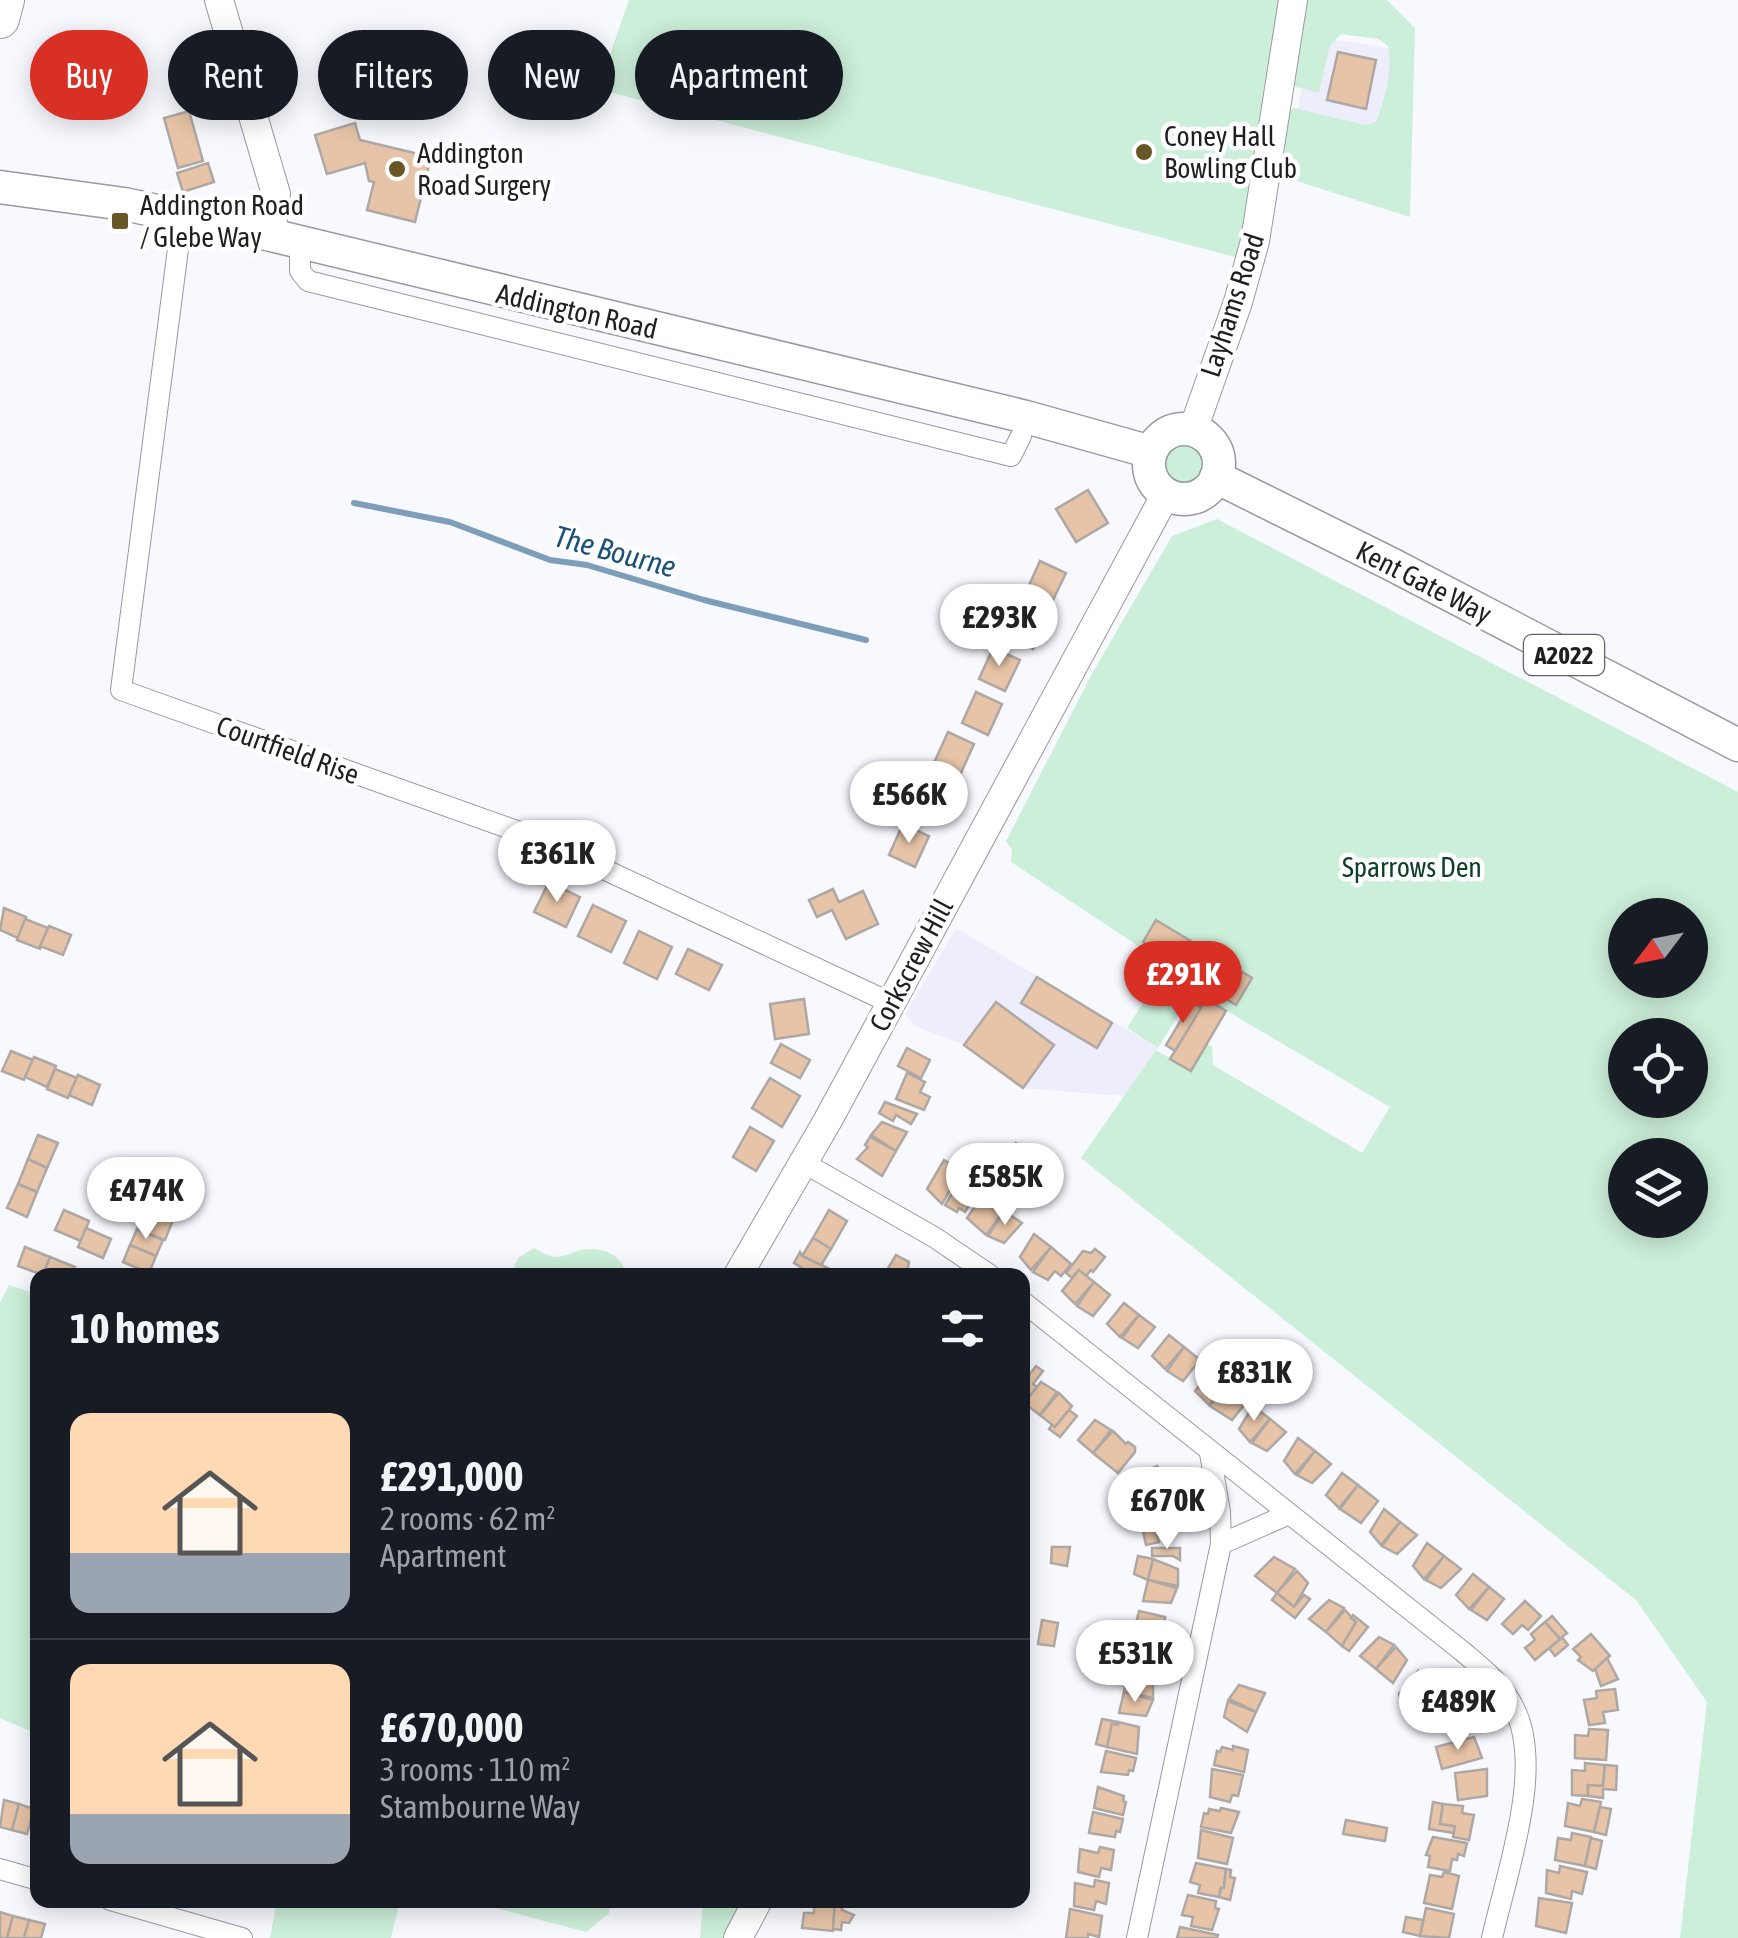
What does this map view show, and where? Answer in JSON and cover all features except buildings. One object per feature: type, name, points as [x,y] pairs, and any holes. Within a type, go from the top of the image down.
[{"type":"highway","points":[[0,19],[5,0]]},
{"type":"main road","name":"Addington Road","points":[[0,187],[124,204],[286,240],[1014,414],[1150,452]]},
{"type":"main road","points":[[1193,430],[1216,450],[1216,478],[1199,496],[1178,498],[1166,494],[1151,476],[1150,452],[1166,434],[1193,430]]},
{"type":"main road","name":"Kent Gate Way","points":[[1216,478],[1391,564],[1738,745]]},
{"type":"street","points":[[219,0],[286,240],[308,281],[1011,456],[1021,436]]},
{"type":"street","name":"Layhams Road","points":[[1193,430],[1255,242],[1292,0]]},
{"type":"street","name":"Courtfield Rise","points":[[182,218],[121,690],[539,840],[891,1002]]},
{"type":"street","name":"Corkscrew Hill","points":[[742,1268],[804,1163],[1166,494]]},
{"type":"street","points":[[804,1163],[980,1268]]},
{"type":"street","points":[[1030,1307],[1489,1673],[1516,1712],[1525,1744],[1526,1783],[1492,1938]]},
{"type":"street","points":[[1136,1938],[1221,1544],[1210,1453]]},
{"type":"street","points":[[1221,1544],[1289,1514]]},
{"type":"street","points":[[0,1869],[30,1878]]},
{"type":"street","points":[[138,1908],[242,1938]]},
{"type":"street","points":[[738,1938],[754,1908]]},
{"type":"shaded area","points":[[1310,36],[1406,51],[1389,157],[1293,141]]},
{"type":"shaded area","points":[[956,928],[1158,1048],[1124,1096],[1023,1088],[965,1045],[917,1027],[905,1015]]},
{"type":"green space","points":[[629,0],[1283,0],[1239,258],[716,120],[843,120],[843,30],[635,30],[635,99],[615,93],[615,40]]},
{"type":"green space","points":[[1306,0],[1387,0],[1415,28],[1410,217],[1284,177],[1286,113],[1294,108],[1365,125],[1376,122],[1389,74],[1388,46],[1378,39],[1341,34],[1330,45],[1319,93],[1292,86]]},
{"type":"green space","points":[[1183,444],[1196,450],[1202,463],[1196,476],[1183,482],[1170,476],[1164,463],[1170,450]]},
{"type":"green space","name":"Sparrows Den","points":[[1217,519],[1738,792],[1738,1938],[1680,1938],[1707,1702],[1636,1600],[1081,1158],[1156,1050],[1191,1071],[1207,1044],[1212,1046],[1213,1065],[1362,1153],[1390,1107],[1193,991],[1158,1048],[1127,1028],[1167,965],[1011,862],[1012,850],[1006,841],[1094,670],[1172,536]]},
{"type":"green space","points":[[534,1248],[557,1257],[596,1250],[616,1257],[624,1268],[514,1268],[518,1258]]},
{"type":"green space","points":[[9,1285],[30,1292],[30,1731],[0,1718],[0,1303]]},
{"type":"green space","points":[[276,1908],[398,1908],[391,1938],[270,1938]]},
{"type":"green space","points":[[496,1908],[609,1908],[609,1913],[586,1932]]},
{"type":"green space","points":[[702,1908],[742,1908],[725,1938],[700,1938]]},
{"type":"waterway","name":"The Bourne","points":[[354,503],[450,522],[550,560],[587,565],[704,600],[866,640]]},
{"type":"place","name":"Coney Hall Bowling Club","points":[[1144,152]]},
{"type":"place","name":"Addington Road Surgery","points":[[397,169]]},
{"type":"place","name":"Addington Road / Glebe Way","points":[[120,221]]}]
